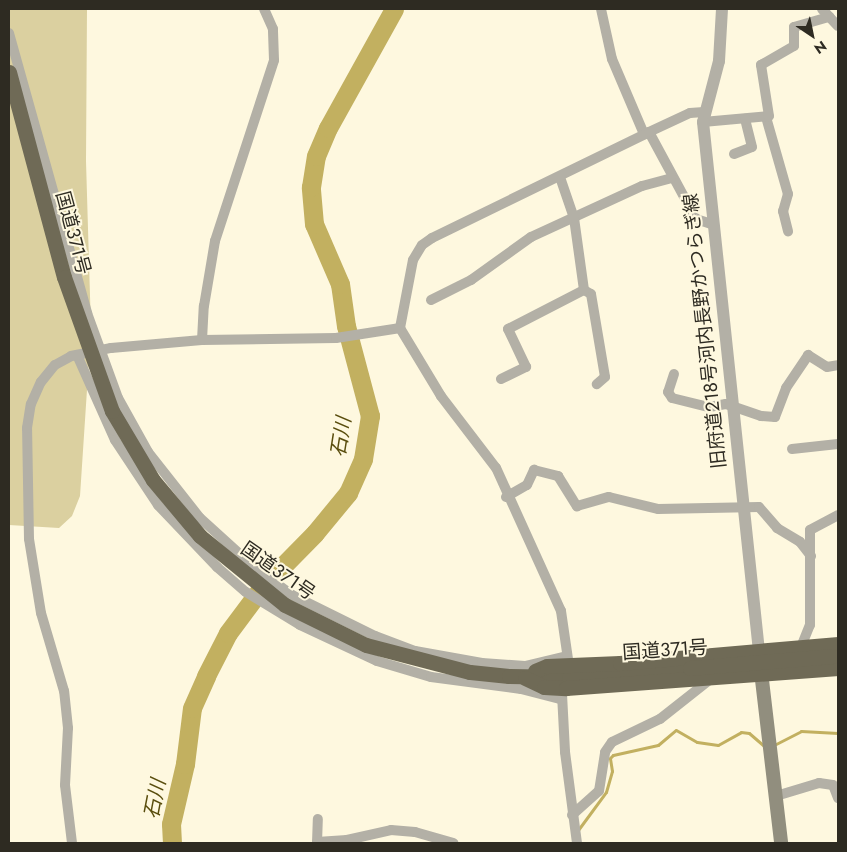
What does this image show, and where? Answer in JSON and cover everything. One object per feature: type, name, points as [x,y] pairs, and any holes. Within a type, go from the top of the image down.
[{"type":"highway","name":"国道371号","points":[[9,72],[64,277],[112,411],[153,480],[172,505],[234,566],[285,605],[335,631],[394,655],[470,672],[569,677],[837,656]]},
{"type":"highway","points":[[522,676],[547,666],[620,663],[801,647],[837,656]]},
{"type":"highway","points":[[522,676],[544,687],[566,688],[762,674],[837,656]]},
{"type":"main road","points":[[759,651],[781,843]]},
{"type":"street","points":[[601,9],[612,59],[647,133],[696,219],[714,225]]},
{"type":"street","name":"旧府道218号河内長野かつらぎ線","points":[[722,9],[719,61],[703,117],[742,506],[759,651]]},
{"type":"street","points":[[202,340],[204,306],[215,240],[274,60],[276,44],[267,10]]},
{"type":"street","points":[[9,33],[99,351],[131,423],[180,496],[230,547],[292,595],[337,619],[415,651],[482,663],[525,666],[568,658],[561,611],[530,540],[506,497],[496,468],[441,396],[400,328],[413,260],[422,245],[690,113],[703,117],[745,119],[769,116],[762,64],[794,46],[794,27],[826,12],[838,26]]},
{"type":"street","points":[[766,116],[788,194],[782,210],[788,231]]},
{"type":"street","points":[[734,154],[752,147],[745,119]]},
{"type":"street","points":[[560,177],[574,218],[584,290]]},
{"type":"street","points":[[431,300],[471,280],[531,237],[642,186],[671,178]]},
{"type":"street","points":[[500,380],[526,367],[508,329],[584,290]]},
{"type":"street","points":[[584,290],[591,294],[605,377],[597,384]]},
{"type":"street","points":[[72,843],[65,785],[68,728],[64,691],[41,613],[29,539],[27,428],[31,404],[41,382],[55,365],[78,355],[99,351],[202,340],[336,338],[400,328]]},
{"type":"street","points":[[78,355],[115,440],[152,498],[193,543],[246,592],[300,625],[377,661],[431,677],[561,696],[576,842]]},
{"type":"street","points":[[674,374],[668,392],[672,398],[709,407],[733,406],[761,416],[775,417],[786,388],[808,355],[827,367],[838,365]]},
{"type":"street","points":[[792,449],[838,444]]},
{"type":"street","points":[[506,497],[527,485],[534,470],[558,476],[577,506],[609,497],[658,509],[742,506],[764,508],[777,528],[800,542],[811,556]]},
{"type":"street","points":[[801,647],[810,625],[810,530],[838,515]]},
{"type":"street","points":[[572,815],[599,791],[605,752],[612,742],[660,719],[712,678]]},
{"type":"street","points":[[776,796],[819,784],[832,785],[838,798]]},
{"type":"street","points":[[318,819],[317,842],[364,839],[391,830],[415,832],[453,843]]},
{"type":"shaded area","points":[[9,9],[87,9],[86,161],[91,329],[80,496],[72,516],[59,528],[9,525]]},
{"type":"waterway","name":"石川","points":[[172,843],[171,824],[185,764],[192,708],[206,676],[228,633],[263,586],[315,533],[348,493],[363,459],[370,416],[346,326],[340,284],[314,224],[311,187],[316,156],[328,128],[394,9]]},
{"type":"waterway","points":[[578,830],[606,792],[612,771],[610,758],[613,755],[658,745],[676,730],[697,742],[718,745],[741,732],[749,733],[764,746]]},
{"type":"waterway","points":[[776,744],[801,731],[838,733]]}]
